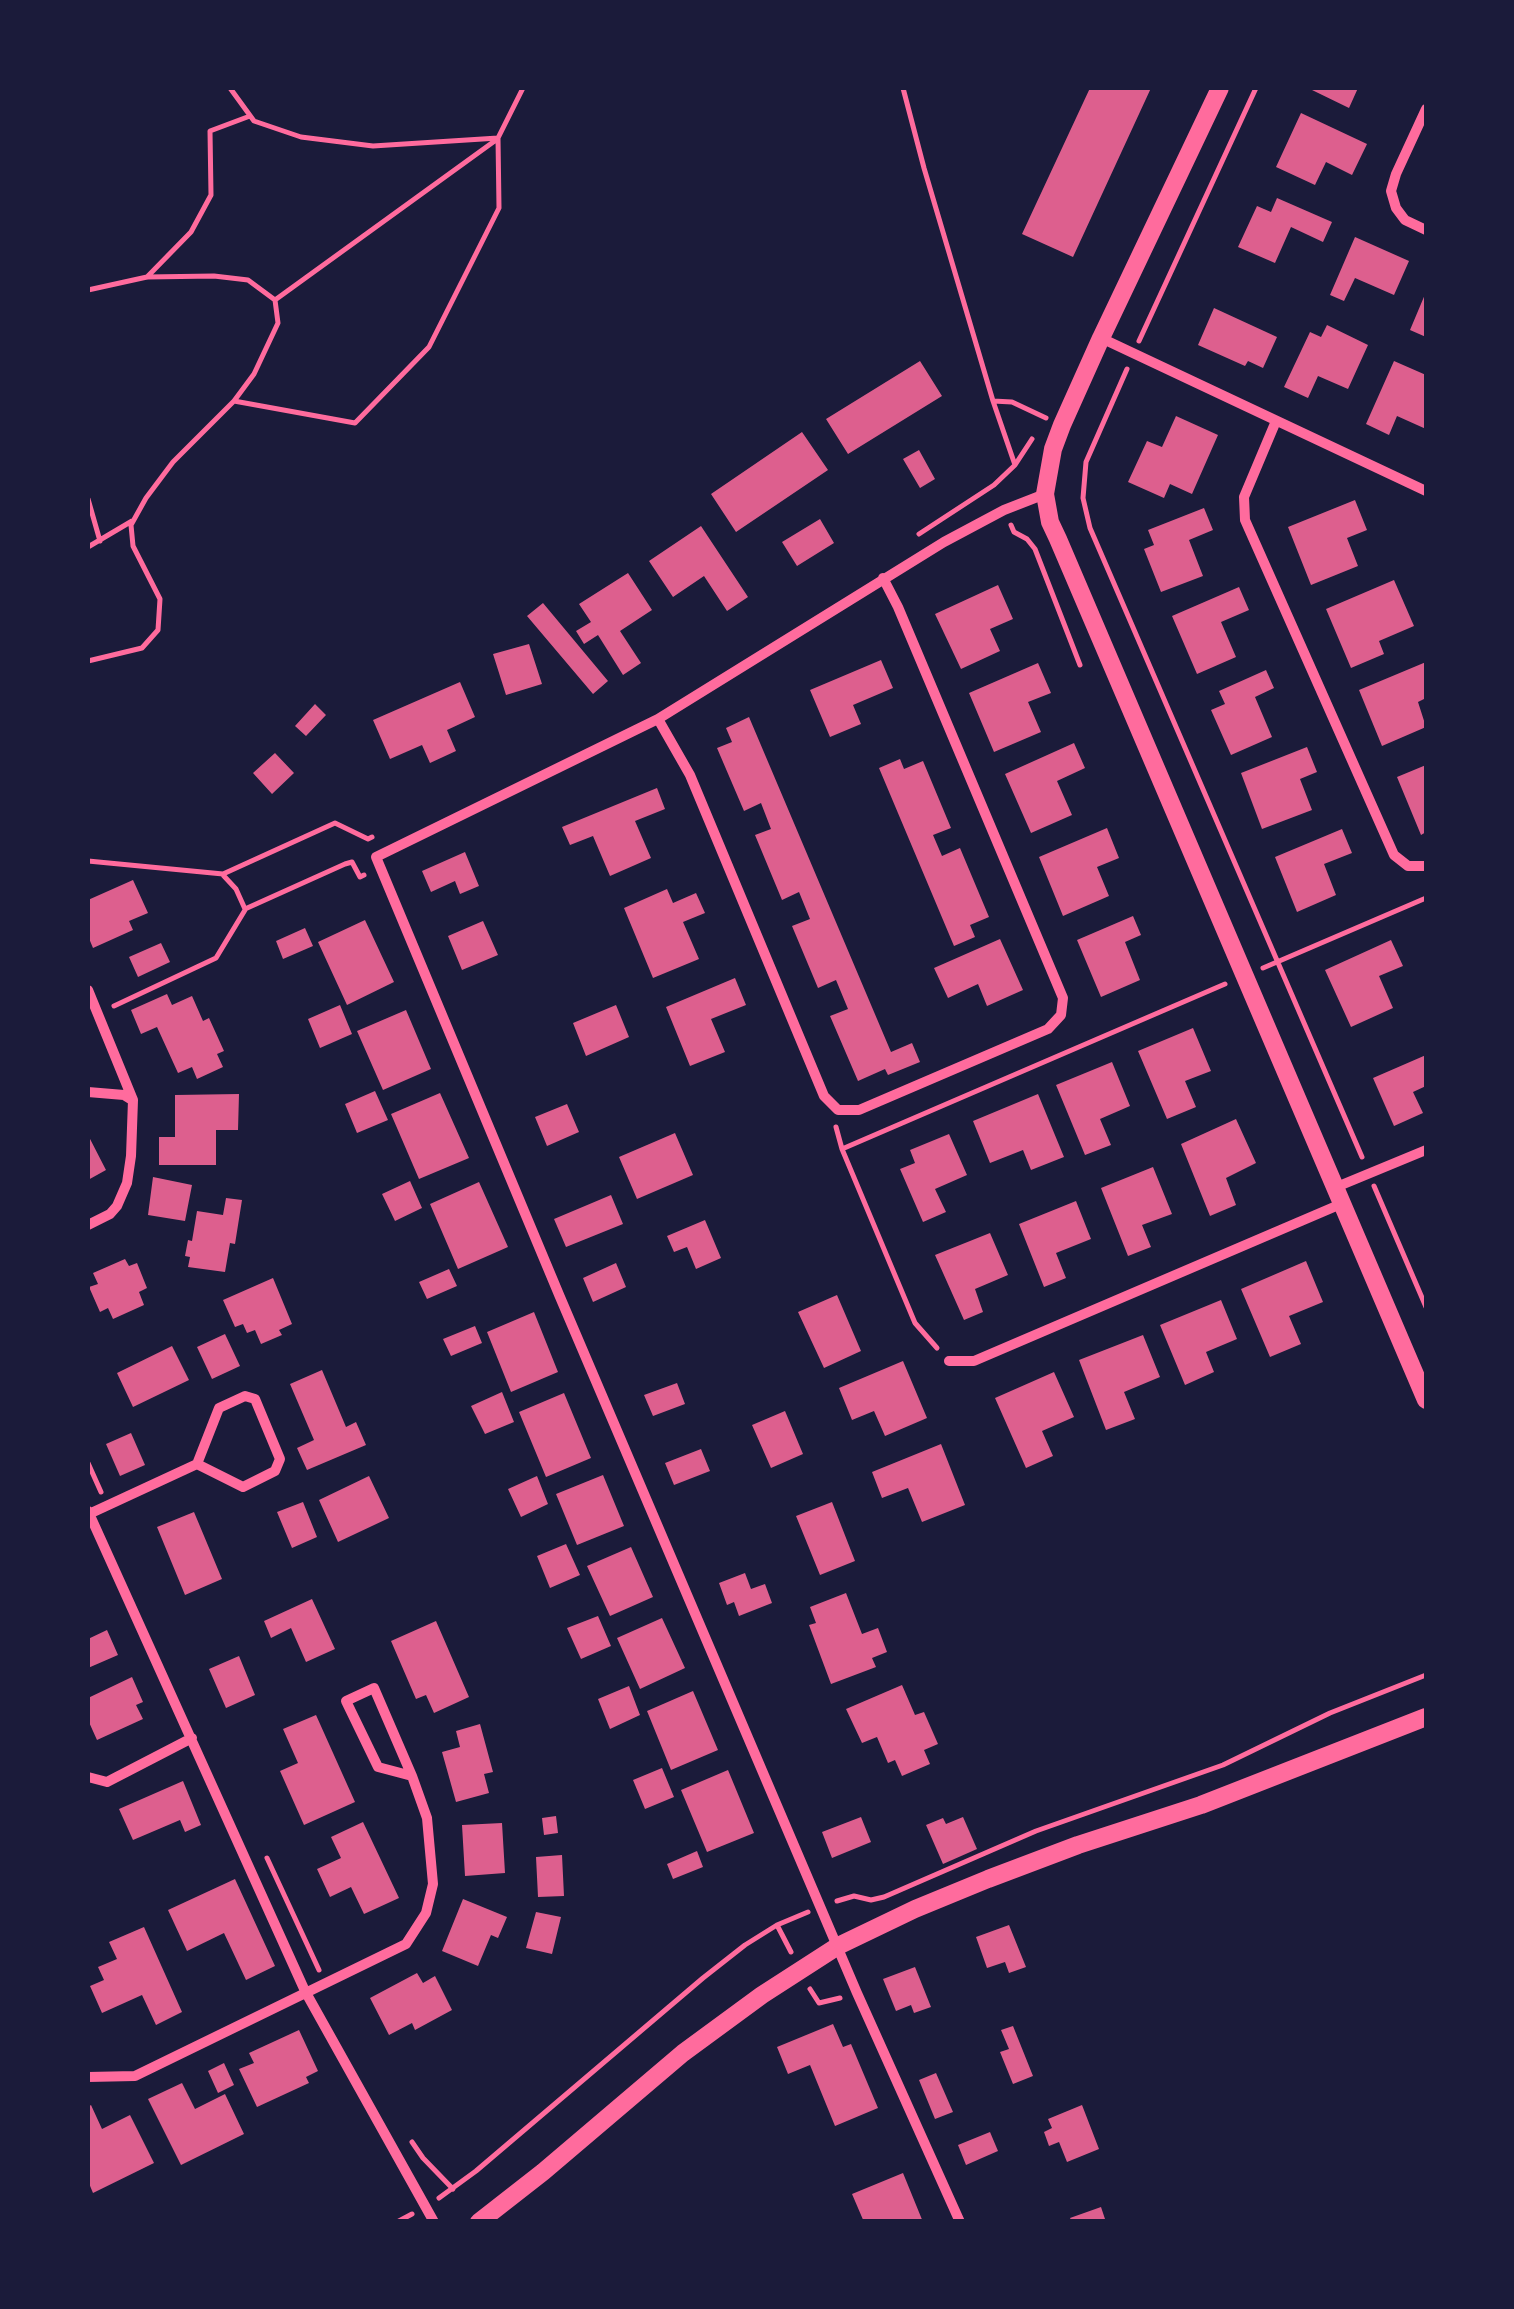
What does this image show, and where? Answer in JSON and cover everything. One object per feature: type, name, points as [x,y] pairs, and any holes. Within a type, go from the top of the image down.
[{"type":"street","points":[[1220,88],[1100,338],[1053,449],[1045,494],[1050,522],[1426,1400]]},
{"type":"street","points":[[1426,109],[1391,191],[1405,220],[1426,230]]},
{"type":"street","points":[[1100,338],[1426,491]]},
{"type":"street","points":[[1276,422],[1244,497],[1246,520],[1394,855],[1408,866],[1426,866]]},
{"type":"street","points":[[960,2222],[857,1993],[376,856],[658,719],[882,578],[1004,510],[1045,494]]},
{"type":"street","points":[[658,719],[690,775],[824,1096],[838,1110],[859,1110],[1048,1030],[1061,1015],[1063,998],[898,607],[882,578]]},
{"type":"street","points":[[88,990],[133,1100],[127,1182],[110,1214],[88,1225]]},
{"type":"street","points":[[88,1092],[133,1100]]},
{"type":"street","points":[[950,1361],[974,1361],[1338,1196],[1369,1174],[1426,1150]]},
{"type":"street","points":[[196,1464],[243,1487],[275,1470],[280,1459],[256,1399],[245,1396],[220,1408],[196,1464],[88,1512],[305,1991],[434,2222]]},
{"type":"street","points":[[88,2077],[134,2076],[406,1944],[426,1914],[433,1884],[427,1818],[412,1776],[374,1688],[346,1701],[378,1767],[412,1776]]},
{"type":"street","points":[[478,2222],[683,2053],[838,1946],[988,1879],[1201,1805],[1426,1717]]},
{"type":"street","points":[[88,1777],[108,1782],[192,1738]]},
{"type":"path","points":[[230,88],[254,121],[301,137],[374,146],[498,138]]},
{"type":"path","points":[[276,300],[498,138],[523,88]]},
{"type":"path","points":[[903,88],[1015,465]]},
{"type":"path","points":[[1139,340],[1256,88]]},
{"type":"path","points":[[147,276],[191,232],[211,195],[210,131],[250,116]]},
{"type":"path","points":[[234,402],[355,424],[429,347],[499,208],[498,138]]},
{"type":"path","points":[[88,290],[147,276],[248,280],[276,300],[278,323],[254,374],[234,402],[173,462],[131,526],[133,546],[160,599],[158,630],[142,648],[88,661]]},
{"type":"path","points":[[1129,366],[1086,462],[1083,498],[1090,528],[1426,1307]]},
{"type":"path","points":[[920,534],[994,486],[1015,465],[1044,417],[1012,402],[993,401]]},
{"type":"path","points":[[88,499],[100,541]]},
{"type":"path","points":[[88,548],[134,519]]},
{"type":"path","points":[[1075,534],[1090,528]]},
{"type":"path","points":[[1014,532],[1035,549],[1080,665]]},
{"type":"path","points":[[88,861],[223,874],[335,823],[368,839],[385,830]]},
{"type":"path","points":[[98,1014],[216,958],[245,909],[345,864],[352,862],[360,876],[381,868]]},
{"type":"path","points":[[223,874],[236,889],[245,909]]},
{"type":"path","points":[[1256,970],[1426,898]]},
{"type":"path","points":[[950,1361],[915,1323],[842,1149],[1229,983]]},
{"type":"path","points":[[88,1463],[108,1506]]},
{"type":"path","points":[[842,1899],[884,1897],[1036,1831],[1223,1765],[1330,1713],[1426,1675]]},
{"type":"path","points":[[266,1856],[324,1982]]},
{"type":"path","points":[[402,2128],[422,2158],[453,2189],[745,1944],[804,1914]]},
{"type":"path","points":[[777,1925],[790,1952]]},
{"type":"path","points":[[810,1988],[819,2003],[857,1993]]},
{"type":"path","points":[[397,2222],[408,2217]]},
{"type":"building","points":[[1090,88],[1151,88],[1073,257],[1022,234]]},
{"type":"building","points":[[1313,88],[1358,88],[1349,108]]},
{"type":"building","points":[[1301,113],[1367,144],[1352,175],[1326,162],[1315,185],[1276,167]]},
{"type":"building","points":[[1277,198],[1332,222],[1323,242],[1291,227],[1275,263],[1238,247],[1257,206],[1271,212]]},
{"type":"building","points":[[1355,237],[1409,261],[1394,295],[1355,278],[1344,301],[1330,295]]},
{"type":"building","points":[[1426,292],[1426,337],[1410,330]]},
{"type":"building","points":[[1214,308],[1277,337],[1263,368],[1248,361],[1245,366],[1198,345]]},
{"type":"building","points":[[1327,325],[1368,345],[1348,389],[1318,376],[1308,398],[1284,387],[1310,332],[1321,337]]},
{"type":"building","points":[[920,361],[942,396],[848,454],[826,419]]},
{"type":"building","points":[[1394,361],[1426,375],[1426,429],[1397,416],[1389,435],[1366,424]]},
{"type":"building","points":[[1176,416],[1218,435],[1192,494],[1170,484],[1164,498],[1128,482],[1147,441],[1162,447]]},
{"type":"building","points":[[802,432],[828,470],[736,532],[711,494]]},
{"type":"building","points":[[919,450],[935,479],[920,488],[903,459]]},
{"type":"building","points":[[1355,500],[1367,530],[1347,538],[1358,566],[1311,585],[1288,527]]},
{"type":"building","points":[[1204,508],[1213,530],[1189,540],[1203,576],[1161,592],[1144,549],[1154,545],[1148,530]]},
{"type":"building","points":[[820,519],[834,543],[797,566],[782,542]]},
{"type":"building","points":[[701,526],[748,597],[727,611],[704,576],[673,597],[649,561]]},
{"type":"building","points":[[628,573],[652,610],[620,631],[641,663],[623,675],[598,635],[584,644],[576,631],[591,622],[579,604]]},
{"type":"building","points":[[1394,580],[1414,626],[1379,641],[1384,654],[1351,668],[1326,609]]},
{"type":"building","points":[[998,585],[1013,619],[990,629],[1000,651],[961,669],[935,614]]},
{"type":"building","points":[[1239,587],[1249,610],[1221,622],[1236,657],[1197,674],[1172,616]]},
{"type":"building","points":[[543,603],[608,681],[593,694],[527,616]]},
{"type":"building","points":[[529,644],[542,684],[506,695],[493,654]]},
{"type":"building","points":[[881,660],[893,688],[853,705],[861,724],[830,737],[810,690]]},
{"type":"building","points":[[1426,662],[1426,698],[1418,702],[1426,727],[1382,746],[1359,690]]},
{"type":"building","points":[[1038,663],[1051,693],[1028,702],[1041,732],[994,752],[969,693]]},
{"type":"building","points":[[1266,670],[1274,688],[1255,697],[1272,737],[1231,755],[1211,710],[1225,704],[1219,691]]},
{"type":"building","points":[[460,682],[475,717],[447,730],[456,751],[430,763],[422,745],[390,759],[373,720]]},
{"type":"building","points":[[315,704],[326,715],[306,736],[295,726]]},
{"type":"building","points":[[749,717],[891,1052],[912,1043],[920,1062],[888,1075],[885,1069],[858,1081],[830,1016],[848,1009],[836,980],[818,988],[792,926],[810,919],[799,892],[782,900],[755,835],[771,829],[761,803],[744,811],[717,748],[732,742],[726,728]]},
{"type":"building","points":[[1074,743],[1085,768],[1057,781],[1072,815],[1031,833],[1005,774]]},
{"type":"building","points":[[1307,747],[1317,772],[1300,779],[1312,810],[1262,829],[1241,773]]},
{"type":"building","points":[[275,753],[294,773],[272,794],[253,773]]},
{"type":"building","points":[[900,759],[904,769],[923,761],[951,828],[933,835],[942,856],[960,848],[989,917],[970,925],[975,937],[954,946],[879,768]]},
{"type":"building","points":[[1426,765],[1426,832],[1421,835],[1397,777]]},
{"type":"building","points":[[657,788],[665,809],[635,821],[651,858],[610,876],[593,836],[570,845],[562,827]]},
{"type":"building","points":[[1107,828],[1119,858],[1097,867],[1109,896],[1063,916],[1039,857]]},
{"type":"building","points":[[1342,829],[1352,853],[1324,864],[1336,895],[1297,912],[1275,857]]},
{"type":"building","points":[[465,852],[479,886],[460,894],[455,881],[431,892],[422,871]]},
{"type":"building","points":[[133,880],[148,913],[129,921],[133,930],[93,948],[88,936],[88,900]]},
{"type":"building","points":[[667,889],[673,903],[696,893],[705,913],[683,922],[699,959],[653,978],[624,908]]},
{"type":"building","points":[[1133,916],[1141,935],[1125,942],[1140,980],[1101,997],[1077,940]]},
{"type":"building","points":[[365,920],[394,982],[347,1005],[318,942]]},
{"type":"building","points":[[483,921],[498,955],[462,970],[448,936]]},
{"type":"building","points":[[305,928],[313,946],[283,959],[276,941]]},
{"type":"building","points":[[1000,939],[1023,990],[987,1006],[978,984],[948,998],[934,968]]},
{"type":"building","points":[[1391,940],[1403,966],[1379,976],[1393,1008],[1351,1027],[1325,970]]},
{"type":"building","points":[[161,943],[170,962],[138,977],[129,957]]},
{"type":"building","points":[[735,978],[746,1005],[711,1019],[725,1052],[690,1066],[666,1007]]},
{"type":"building","points":[[167,994],[172,1005],[192,996],[203,1021],[209,1018],[224,1051],[217,1054],[223,1067],[197,1079],[192,1067],[178,1073],[157,1027],[141,1034],[131,1010]]},
{"type":"building","points":[[340,1005],[352,1034],[320,1048],[308,1019]]},
{"type":"building","points":[[616,1005],[629,1037],[586,1056],[573,1023]]},
{"type":"building","points":[[406,1010],[431,1069],[383,1090],[357,1031]]},
{"type":"building","points":[[1193,1028],[1211,1071],[1185,1081],[1196,1107],[1167,1119],[1138,1051]]},
{"type":"building","points":[[1426,1055],[1426,1086],[1413,1092],[1423,1113],[1394,1126],[1373,1078]]},
{"type":"building","points":[[1112,1062],[1130,1106],[1100,1119],[1111,1145],[1085,1155],[1056,1085]]},
{"type":"building","points":[[375,1091],[388,1120],[357,1133],[345,1104]]},
{"type":"building","points":[[440,1093],[469,1158],[419,1179],[391,1114]]},
{"type":"building","points":[[239,1094],[238,1130],[216,1130],[216,1165],[159,1165],[159,1137],[175,1137],[175,1095]]},
{"type":"building","points":[[1038,1094],[1064,1157],[1031,1170],[1023,1150],[990,1163],[973,1121]]},
{"type":"building","points":[[567,1104],[579,1132],[547,1146],[535,1117]]},
{"type":"building","points":[[1236,1119],[1256,1163],[1226,1178],[1236,1205],[1210,1216],[1181,1144]]},
{"type":"building","points":[[675,1133],[693,1175],[637,1199],[619,1157]]},
{"type":"building","points":[[949,1134],[967,1175],[935,1189],[946,1212],[923,1222],[900,1169],[915,1163],[910,1150]]},
{"type":"building","points":[[88,1135],[106,1170],[88,1180]]},
{"type":"building","points":[[1153,1167],[1172,1214],[1142,1225],[1151,1247],[1128,1256],[1101,1188]]},
{"type":"building","points":[[153,1177],[192,1185],[185,1221],[148,1215]]},
{"type":"building","points":[[410,1181],[422,1208],[395,1221],[382,1194]]},
{"type":"building","points":[[479,1182],[508,1247],[458,1269],[430,1204]]},
{"type":"building","points":[[611,1195],[623,1224],[566,1247],[554,1219]]},
{"type":"building","points":[[226,1198],[242,1200],[235,1244],[230,1243],[225,1272],[188,1267],[190,1257],[185,1256],[197,1211],[223,1215]]},
{"type":"building","points":[[1076,1201],[1091,1239],[1056,1253],[1066,1278],[1044,1287],[1019,1224]]},
{"type":"building","points":[[705,1220],[721,1258],[696,1269],[687,1247],[674,1252],[667,1236]]},
{"type":"building","points":[[990,1233],[1008,1275],[975,1289],[983,1312],[964,1320],[935,1255]]},
{"type":"building","points":[[125,1259],[129,1266],[137,1263],[147,1288],[139,1292],[144,1305],[113,1319],[108,1308],[100,1312],[89,1287],[98,1284],[93,1273]]},
{"type":"building","points":[[1306,1261],[1323,1302],[1289,1316],[1301,1344],[1270,1357],[1241,1289]]},
{"type":"building","points":[[616,1263],[626,1287],[593,1302],[583,1278]]},
{"type":"building","points":[[449,1269],[457,1286],[427,1299],[419,1282]]},
{"type":"building","points":[[273,1278],[292,1324],[279,1330],[282,1335],[261,1344],[255,1330],[247,1333],[243,1324],[235,1327],[223,1300]]},
{"type":"building","points":[[837,1295],[861,1351],[824,1368],[798,1312]]},
{"type":"building","points":[[1221,1300],[1237,1339],[1206,1352],[1214,1372],[1185,1385],[1160,1325]]},
{"type":"building","points":[[534,1312],[558,1372],[511,1392],[487,1332]]},
{"type":"building","points":[[475,1326],[482,1343],[451,1356],[443,1339]]},
{"type":"building","points":[[225,1334],[240,1366],[212,1379],[197,1347]]},
{"type":"building","points":[[1143,1335],[1160,1377],[1124,1392],[1135,1419],[1106,1430],[1079,1360]]},
{"type":"building","points":[[172,1346],[189,1380],[133,1407],[117,1373]]},
{"type":"building","points":[[903,1361],[927,1418],[885,1436],[874,1411],[852,1420],[839,1388]]},
{"type":"building","points":[[322,1370],[346,1427],[356,1422],[366,1445],[307,1470],[297,1448],[314,1440],[290,1384]]},
{"type":"building","points":[[1054,1372],[1074,1417],[1042,1431],[1053,1456],[1026,1468],[995,1398]]},
{"type":"building","points":[[677,1383],[685,1404],[653,1416],[644,1395]]},
{"type":"building","points":[[502,1392],[514,1422],[485,1434],[471,1406]]},
{"type":"building","points":[[564,1393],[591,1458],[546,1477],[519,1412]]},
{"type":"building","points":[[785,1411],[803,1454],[771,1468],[752,1425]]},
{"type":"building","points":[[131,1433],[145,1465],[120,1476],[106,1444]]},
{"type":"building","points":[[941,1444],[965,1505],[922,1522],[908,1488],[882,1498],[872,1472]]},
{"type":"building","points":[[701,1449],[710,1471],[674,1485],[665,1463]]},
{"type":"building","points":[[603,1475],[624,1526],[577,1545],[556,1494]]},
{"type":"building","points":[[369,1476],[389,1518],[338,1542],[319,1500]]},
{"type":"building","points":[[537,1476],[548,1504],[521,1517],[508,1489]]},
{"type":"building","points":[[303,1502],[317,1537],[292,1548],[277,1512]]},
{"type":"building","points":[[832,1502],[855,1561],[820,1575],[796,1516]]},
{"type":"building","points":[[194,1512],[222,1579],[185,1595],[157,1527]]},
{"type":"building","points":[[566,1544],[580,1575],[550,1588],[537,1556]]},
{"type":"building","points":[[631,1547],[653,1597],[610,1616],[587,1566]]},
{"type":"building","points":[[745,1573],[751,1589],[765,1584],[772,1603],[739,1616],[734,1602],[727,1605],[719,1583]]},
{"type":"building","points":[[846,1593],[862,1634],[878,1628],[887,1652],[872,1658],[876,1667],[831,1684],[809,1625],[816,1623],[810,1607]]},
{"type":"building","points":[[312,1599],[335,1649],[306,1662],[291,1628],[271,1638],[264,1621]]},
{"type":"building","points":[[598,1616],[611,1646],[581,1659],[567,1628]]},
{"type":"building","points":[[662,1618],[685,1668],[640,1689],[617,1638]]},
{"type":"building","points":[[436,1621],[469,1697],[434,1713],[426,1695],[416,1699],[391,1641]]},
{"type":"building","points":[[107,1630],[118,1655],[88,1668],[88,1639]]},
{"type":"building","points":[[239,1656],[255,1695],[226,1708],[209,1669]]},
{"type":"building","points":[[132,1677],[143,1702],[136,1705],[143,1719],[97,1740],[88,1720],[88,1698]]},
{"type":"building","points":[[902,1685],[915,1715],[924,1712],[938,1744],[924,1750],[930,1764],[902,1776],[895,1760],[888,1763],[877,1737],[862,1743],[846,1709]]},
{"type":"building","points":[[629,1686],[640,1715],[610,1729],[598,1699]]},
{"type":"building","points":[[693,1691],[718,1750],[671,1770],[647,1711]]},
{"type":"building","points":[[316,1715],[355,1802],[304,1825],[280,1771],[298,1763],[283,1729]]},
{"type":"building","points":[[480,1724],[493,1772],[484,1774],[489,1793],[456,1802],[442,1752],[460,1747],[456,1731]]},
{"type":"building","points":[[662,1768],[674,1797],[645,1809],[633,1780]]},
{"type":"building","points":[[728,1770],[754,1833],[707,1852],[681,1790]]},
{"type":"building","points":[[183,1781],[201,1825],[185,1832],[180,1820],[133,1840],[119,1809]]},
{"type":"building","points":[[556,1816],[558,1833],[544,1835],[542,1818]]},
{"type":"building","points":[[861,1817],[871,1842],[832,1858],[822,1832]]},
{"type":"building","points":[[963,1817],[977,1849],[943,1864],[926,1825],[943,1818],[946,1824]]},
{"type":"building","points":[[363,1822],[399,1898],[364,1914],[351,1887],[330,1897],[317,1869],[341,1858],[331,1837]]},
{"type":"building","points":[[502,1823],[505,1873],[465,1876],[462,1825]]},
{"type":"building","points":[[697,1851],[703,1867],[673,1879],[667,1864]]},
{"type":"building","points":[[562,1855],[564,1896],[538,1897],[536,1857]]},
{"type":"building","points":[[235,1879],[275,1966],[246,1980],[224,1933],[187,1951],[168,1910]]},
{"type":"building","points":[[463,1899],[507,1917],[498,1938],[491,1935],[478,1966],[442,1951]]},
{"type":"building","points":[[536,1912],[561,1917],[552,1954],[526,1948]]},
{"type":"building","points":[[1009,1925],[1026,1967],[1009,1973],[1005,1962],[987,1968],[976,1937]]},
{"type":"building","points":[[144,1927],[182,2012],[156,2025],[142,1995],[102,2013],[90,1986],[104,1980],[98,1967],[117,1959],[109,1942]]},
{"type":"building","points":[[915,1967],[931,2007],[914,2013],[911,2005],[896,2011],[883,1979]]},
{"type":"building","points":[[417,1973],[423,1983],[435,1976],[452,2010],[415,2030],[412,2023],[389,2035],[370,1998]]},
{"type":"building","points":[[833,2024],[843,2047],[851,2044],[878,2108],[835,2126],[810,2065],[788,2074],[777,2047]]},
{"type":"building","points":[[1013,2026],[1033,2076],[1013,2084],[1000,2052],[1009,2049],[1001,2030]]},
{"type":"building","points":[[299,2030],[318,2071],[306,2077],[309,2083],[257,2107],[239,2069],[254,2063],[249,2053]]},
{"type":"building","points":[[224,2063],[234,2085],[218,2093],[208,2071]]},
{"type":"building","points":[[936,2073],[953,2112],[935,2119],[919,2080]]},
{"type":"building","points":[[182,2083],[195,2109],[225,2094],[244,2134],[181,2165],[148,2099]]},
{"type":"building","points":[[91,2105],[102,2129],[130,2115],[154,2163],[93,2193],[88,2181]]},
{"type":"building","points":[[1082,2105],[1099,2149],[1067,2162],[1059,2142],[1049,2146],[1044,2132],[1052,2128],[1048,2119]]},
{"type":"building","points":[[990,2132],[998,2151],[966,2165],[958,2145]]},
{"type":"building","points":[[903,2173],[923,2222],[864,2222],[852,2194]]},
{"type":"building","points":[[1101,2207],[1106,2222],[1072,2222],[1070,2218]]}]
